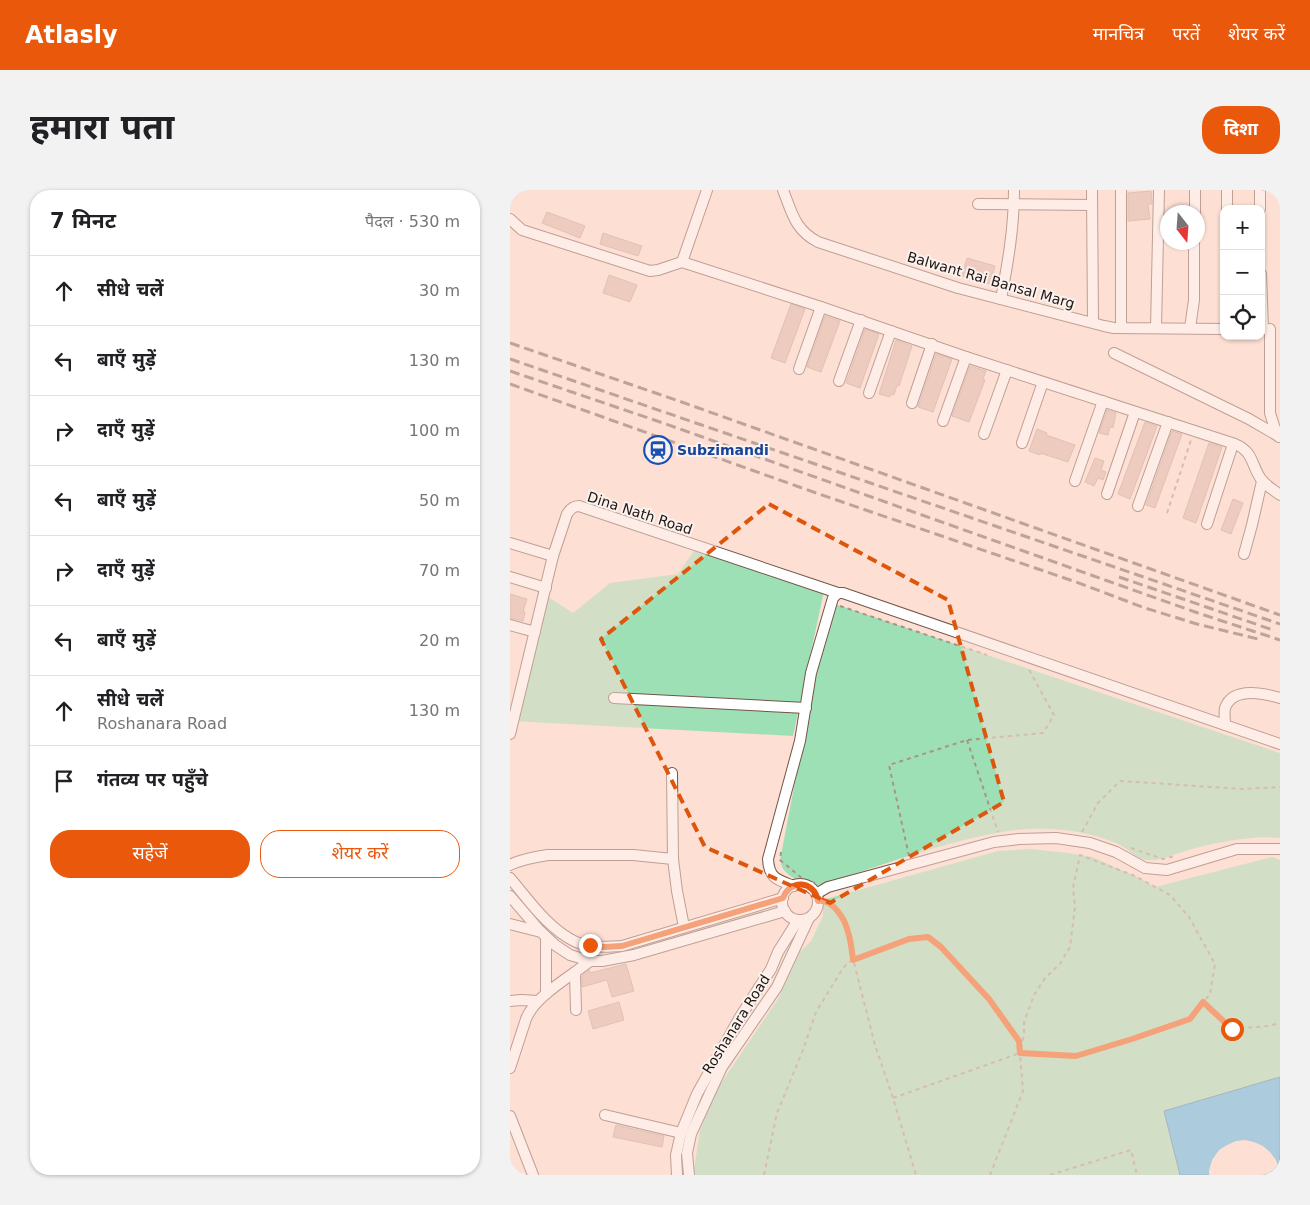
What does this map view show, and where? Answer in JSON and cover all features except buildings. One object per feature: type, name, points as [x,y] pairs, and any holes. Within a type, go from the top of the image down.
[{"type":"street","points":[[682,262],[707,190]]},
{"type":"street","name":"Balwant Rai Bansal Marg","points":[[783,190],[798,226],[810,238],[958,288],[1104,326],[1121,328],[1220,329]]},
{"type":"street","points":[[1001,299],[1010,252],[1014,190]]},
{"type":"street","points":[[1092,190],[1093,322]]},
{"type":"street","points":[[1121,190],[1121,328]]},
{"type":"street","points":[[1156,328],[1159,190]]},
{"type":"street","points":[[1195,190],[1195,205]]},
{"type":"street","points":[[1227,190],[1227,205]]},
{"type":"street","points":[[1260,190],[1260,205]]},
{"type":"street","points":[[978,204],[1092,205]]},
{"type":"street","points":[[510,219],[522,230],[650,271],[682,262],[1242,447],[1250,454],[1262,481],[1280,495]]},
{"type":"street","points":[[1190,328],[1194,300],[1194,250]]},
{"type":"street","points":[[1264,295],[1268,329],[1270,413],[1280,437]]},
{"type":"street","points":[[799,369],[821,307]]},
{"type":"street","points":[[839,381],[860,320]]},
{"type":"street","points":[[869,393],[891,331]]},
{"type":"street","points":[[912,403],[932,344]]},
{"type":"street","points":[[1114,353],[1249,419],[1280,437]]},
{"type":"street","points":[[943,421],[966,357]]},
{"type":"street","points":[[984,434],[1007,370]]},
{"type":"street","points":[[1022,443],[1043,382]]},
{"type":"street","points":[[1075,481],[1103,401]]},
{"type":"street","points":[[1108,494],[1135,412]]},
{"type":"street","points":[[1138,506],[1168,422]]},
{"type":"street","points":[[1207,524],[1233,444]]},
{"type":"street","points":[[1244,554],[1262,481]]},
{"type":"street","name":"Dina Nath Road","points":[[510,734],[553,556],[567,514],[574,506],[579,506],[838,593]]},
{"type":"street","points":[[510,543],[553,556]]},
{"type":"street","points":[[510,577],[546,588]]},
{"type":"street","points":[[794,886],[775,879],[770,872],[768,859],[800,741],[814,664],[833,598],[838,593],[844,592],[1280,744]]},
{"type":"street","points":[[510,625],[535,632]]},
{"type":"street","points":[[1224,725],[1224,711],[1227,704],[1241,694],[1263,693],[1280,698]]},
{"type":"street","points":[[614,698],[806,708]]},
{"type":"street","points":[[672,773],[673,859],[684,927]]},
{"type":"street","points":[[817,897],[828,887],[960,850],[994,842],[1019,839],[1056,838],[1090,843],[1116,852],[1144,868],[1167,870],[1237,849],[1280,849]]},
{"type":"street","points":[[510,865],[534,857],[548,856],[633,856],[673,859]]},
{"type":"street","points":[[510,878],[538,911],[565,935],[583,944],[605,947],[622,946],[783,898]]},
{"type":"street","points":[[794,886],[808,886],[813,889],[817,897],[818,906],[815,912],[804,919],[791,917],[785,911],[782,904],[788,890],[794,886]]},
{"type":"street","points":[[510,896],[555,945],[570,955],[590,961],[634,955],[785,911]]},
{"type":"street","name":"Roshanara Road","points":[[677,1175],[676,1155],[681,1133],[696,1094],[740,1017],[771,969],[778,952],[804,919]]},
{"type":"street","name":"Roshanara Road","points":[[689,1175],[687,1153],[691,1134],[722,1067],[783,977],[804,919]]},
{"type":"street","points":[[511,927],[544,935]]},
{"type":"street","points":[[542,998],[544,935]]},
{"type":"street","points":[[510,1068],[529,1012],[542,998],[590,961]]},
{"type":"street","points":[[575,974],[576,1010]]},
{"type":"street","points":[[510,1001],[542,998]]},
{"type":"street","points":[[605,1115],[681,1133]]},
{"type":"street","points":[[510,1116],[532,1175]]},
{"type":"path","points":[[1167,513],[1194,430]]},
{"type":"path","points":[[835,604],[991,656]]},
{"type":"path","points":[[909,856],[890,765],[967,740],[1043,733],[1054,715],[1028,668],[1037,671]]},
{"type":"path","points":[[967,740],[998,832]]},
{"type":"path","points":[[1075,832],[1082,834],[1098,803],[1120,781],[1243,789],[1280,787]]},
{"type":"path","points":[[1128,847],[1163,859],[1181,855]]},
{"type":"path","points":[[782,851],[780,860],[809,884],[818,881]]},
{"type":"path","points":[[893,1098],[1020,1053],[1076,1056],[1190,1019],[1210,994],[1215,964],[1189,917],[1170,895],[1135,876],[1080,855],[1073,888],[1075,907],[1070,947],[1060,964],[1045,978],[1034,995],[1024,1022],[1024,1034],[1020,1053]]},
{"type":"path","points":[[817,897],[835,906],[848,931],[853,960],[875,1045],[916,1175]]},
{"type":"path","points":[[764,1175],[776,1112],[803,1050],[816,1012],[843,968],[853,960],[909,939],[928,937],[941,947],[989,999],[1019,1041],[1023,1091],[990,1175]]},
{"type":"path","points":[[1203,1002],[1232,1029],[1280,1023]]},
{"type":"path","points":[[1050,1175],[1131,1150],[1137,1175]]},
{"type":"highlighted area","points":[[769,504],[948,600],[1004,802],[830,903],[705,847],[601,639]]},
{"type":"green space","points":[[696,548],[824,591],[793,736],[511,721],[539,591],[573,613],[610,583],[678,574]]},
{"type":"green space","points":[[835,604],[1280,753],[1280,838],[1233,840],[1181,852],[1161,859],[1146,860],[1116,843],[1088,834],[1058,829],[1027,829],[981,836],[948,844],[822,885],[809,884],[795,879],[783,869],[780,860],[819,658]]},
{"type":"green space","points":[[1030,849],[1092,857],[1155,887],[1272,857],[1280,860],[1280,1175],[695,1175],[694,1170],[700,1130],[719,1086],[778,999],[800,952],[811,941],[823,916],[823,900],[998,851]]},
{"type":"water","points":[[1280,1077],[1280,1175],[1180,1175],[1164,1111]]},
{"type":"pier","points":[[1245,1140],[1263,1146],[1270,1152],[1276,1160],[1279,1175],[1209,1175],[1212,1160],[1219,1150],[1236,1141]]},
{"type":"railway","points":[[510,343],[676,400],[1280,615]]},
{"type":"railway","points":[[510,359],[1280,624]]},
{"type":"railway","points":[[510,371],[663,423],[1198,613],[1280,640]]},
{"type":"railway","points":[[510,384],[819,494],[1076,582],[1145,608],[1197,624],[1262,640]]},
{"type":"railway","points":[[1119,577],[1273,630]]},
{"type":"place","name":"Subzimandi","points":[[658,450]]},
{"type":"route","points":[[590,945],[605,947],[622,946],[783,898],[791,887],[802,885],[813,889],[818,897],[818,901],[823,900],[835,906],[848,931],[853,960],[909,939],[928,937],[941,947],[989,999],[1019,1041],[1020,1053],[1076,1056],[1190,1019],[1203,1002],[1232,1029]]}]
